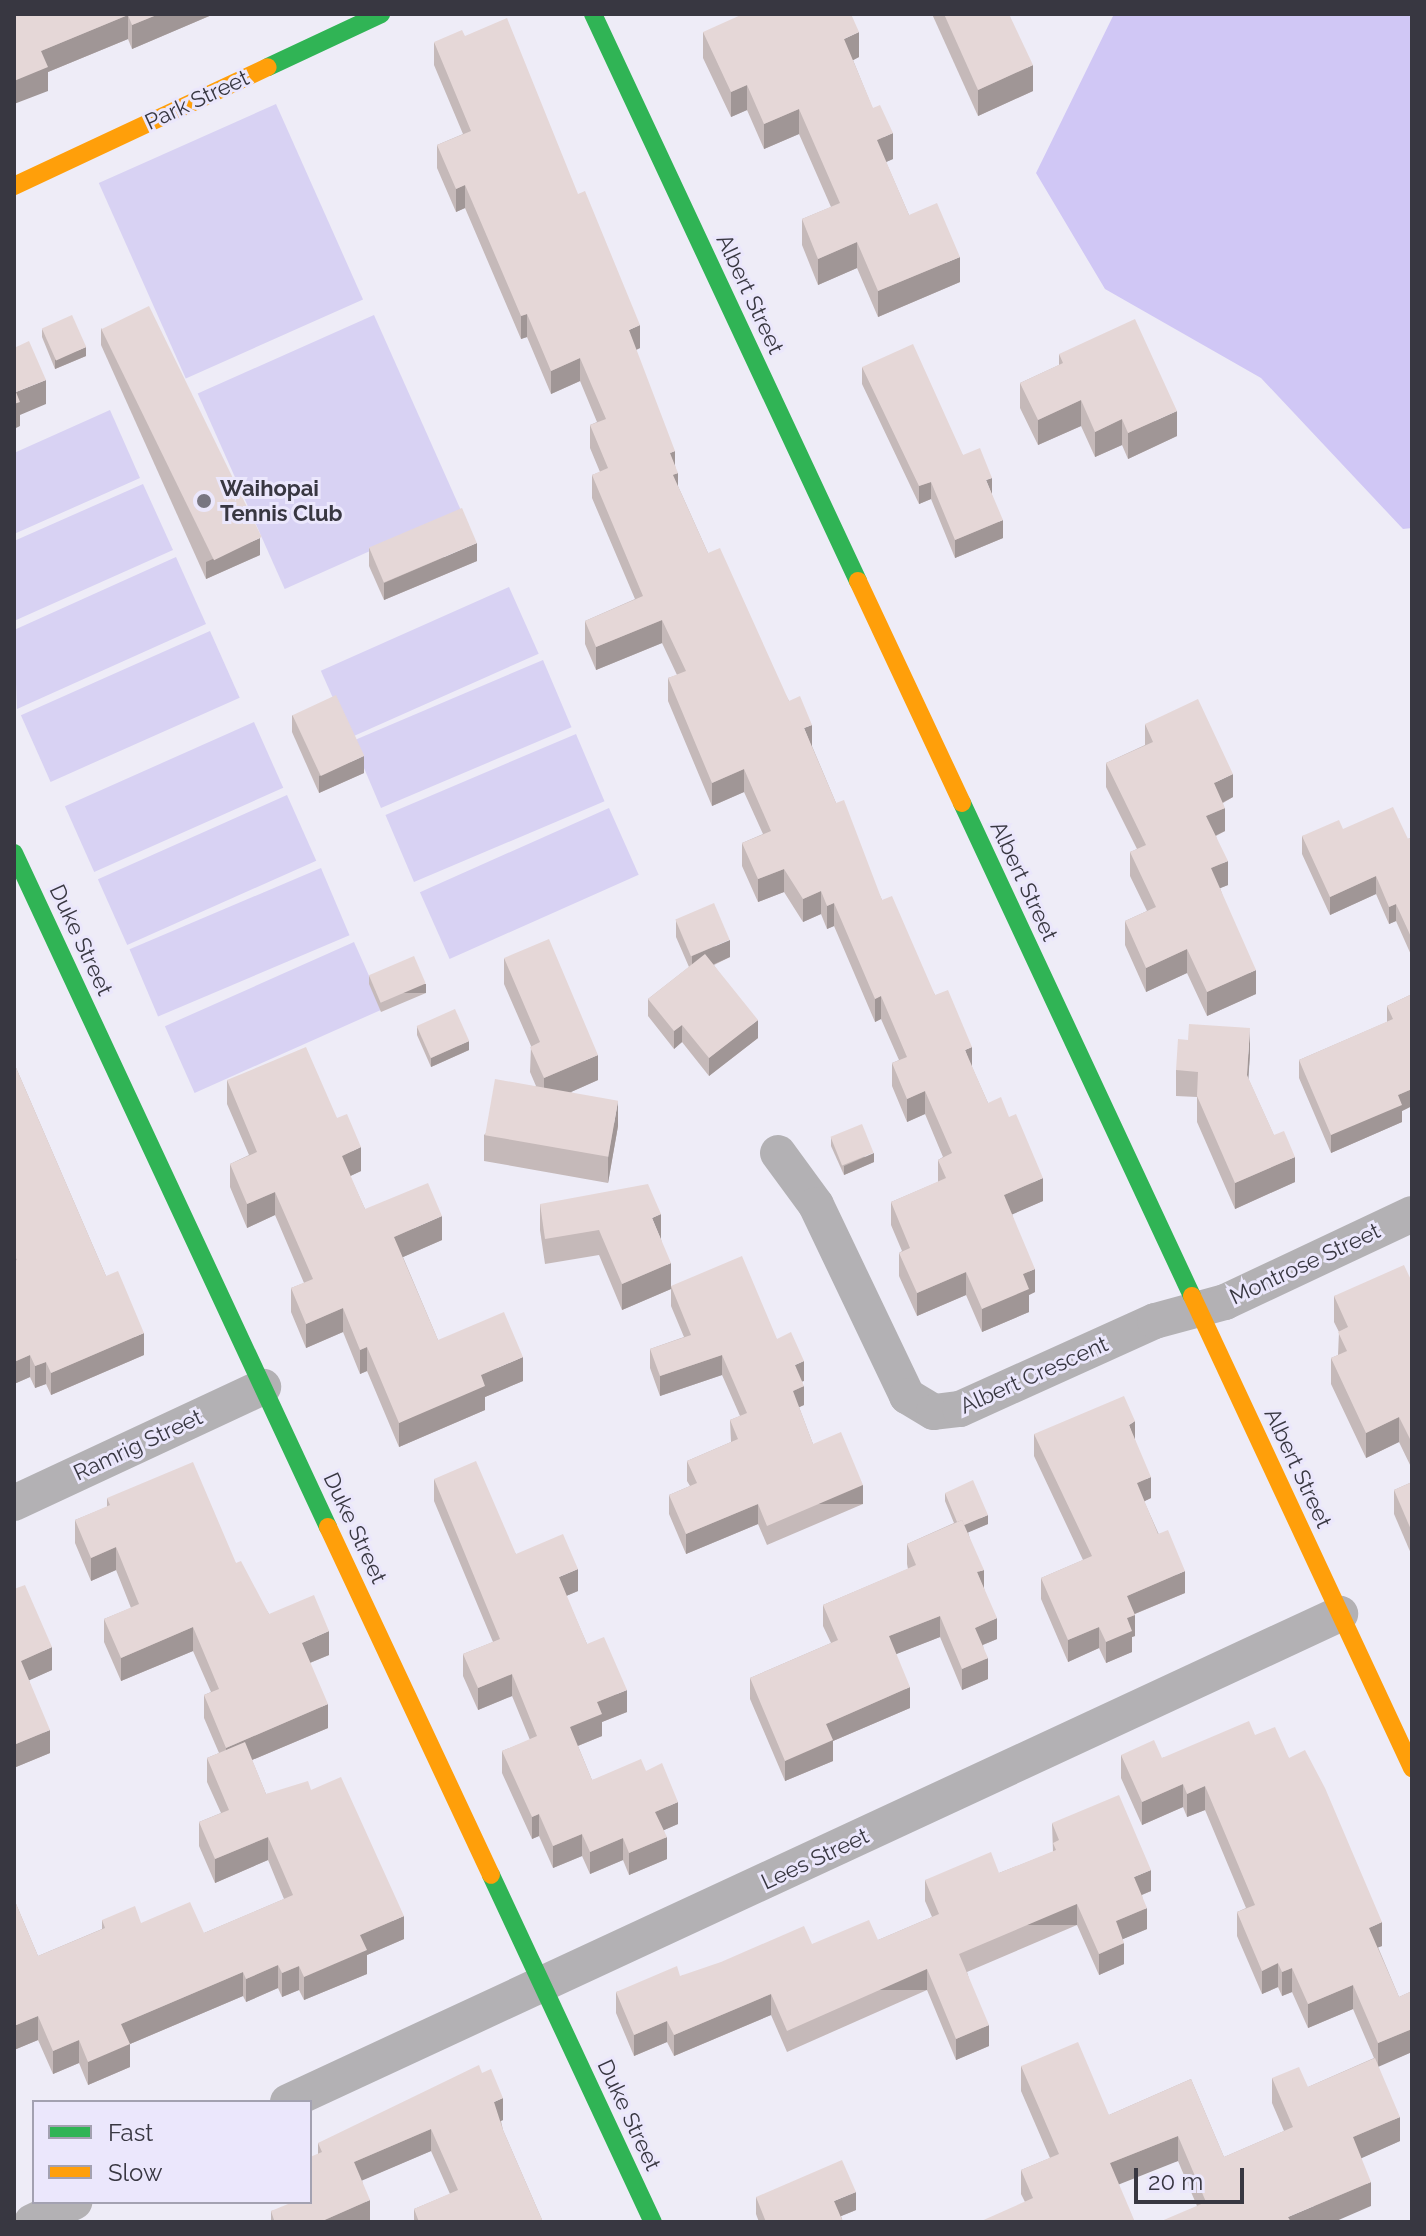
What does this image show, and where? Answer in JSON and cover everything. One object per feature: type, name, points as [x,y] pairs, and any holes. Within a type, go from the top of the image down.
[{"type":"street","name":"Park Street","points":[[14,186],[381,14]]},
{"type":"street","name":"Albert Street","points":[[598,16],[1412,1768]]},
{"type":"street","name":"Duke Street","points":[[14,853],[653,2222]]},
{"type":"street","name":"Albert Crescent","points":[[778,1153],[816,1205],[907,1396],[934,1412],[960,1409],[1155,1321],[1197,1308]]},
{"type":"street","name":"Montrose Street","points":[[1197,1308],[1225,1302],[1412,1214]]},
{"type":"street","name":"Ramrig Street","points":[[14,1503],[263,1387]]},
{"type":"street","name":"Lees Street","points":[[292,2100],[1340,1614]]},
{"type":"street","points":[[32,2222],[70,2204]]},
{"type":"shaded area","points":[[1114,14],[1412,14],[1412,528],[1403,529],[1261,378],[1105,289],[1036,173]]},
{"type":"shaded area","points":[[276,104],[363,299],[186,378],[99,183]]},
{"type":"shaded area","points":[[374,315],[461,510],[285,589],[198,394]]},
{"type":"shaded area","points":[[110,410],[140,478],[14,534],[14,453]]},
{"type":"shaded area","points":[[143,484],[173,550],[14,621],[14,541]]},
{"type":"shaded area","points":[[176,557],[206,624],[17,709],[14,630]]},
{"type":"shaded area","points":[[509,587],[539,654],[351,737],[321,671]]},
{"type":"shaded area","points":[[210,631],[240,698],[51,782],[21,715]]},
{"type":"shaded area","points":[[543,660],[572,727],[381,808],[352,741]]},
{"type":"shaded area","points":[[254,722],[283,788],[94,872],[65,806]]},
{"type":"shaded area","points":[[576,734],[605,801],[414,882],[385,815]]},
{"type":"shaded area","points":[[287,795],[316,861],[127,945],[98,879]]},
{"type":"shaded area","points":[[609,808],[639,875],[450,959],[420,892]]},
{"type":"shaded area","points":[[321,868],[350,935],[158,1016],[130,949]]},
{"type":"shaded area","points":[[354,942],[384,1009],[195,1093],[165,1026]]},
{"type":"building","points":[[14,14],[159,14],[132,25],[128,15],[41,51],[48,67],[14,81]]},
{"type":"building","points":[[743,14],[851,14],[859,32],[844,39],[873,108],[880,105],[893,133],[877,140],[909,215],[937,203],[960,257],[878,291],[857,242],[818,259],[802,219],[840,203],[799,109],[764,124],[747,85],[731,92],[703,32]]},
{"type":"building","points":[[944,14],[1009,14],[1033,65],[978,90]]},
{"type":"building","points":[[507,18],[578,194],[585,191],[640,325],[629,330],[675,451],[670,453],[678,473],[673,475],[708,553],[720,548],[789,701],[800,696],[812,725],[804,728],[836,803],[844,800],[882,900],[892,896],[935,995],[948,990],[972,1047],[965,1050],[988,1103],[1001,1097],[1009,1117],[1016,1114],[1043,1178],[1004,1195],[1035,1269],[1023,1274],[1029,1289],[982,1309],[966,1272],[917,1293],[899,1253],[910,1248],[891,1202],[946,1178],[938,1160],[952,1153],[925,1091],[907,1099],[892,1063],[907,1057],[881,996],[875,999],[834,903],[827,906],[821,891],[803,899],[784,869],[758,879],[742,843],[771,831],[744,769],[712,783],[668,678],[686,671],[662,620],[596,647],[585,621],[643,596],[592,475],[608,468],[590,425],[606,419],[580,358],[551,371],[527,314],[521,316],[465,185],[456,189],[437,145],[471,131],[434,42],[462,30],[465,36]]},
{"type":"building","points":[[149,306],[262,537],[214,560],[101,329]]},
{"type":"building","points":[[72,315],[86,347],[56,360],[42,328]]},
{"type":"building","points":[[1135,319],[1177,411],[1128,433],[1122,419],[1095,432],[1081,400],[1038,420],[1020,383],[1063,363],[1059,354]]},
{"type":"building","points":[[29,341],[46,380],[16,392],[20,402],[14,404],[14,348]]},
{"type":"building","points":[[913,344],[963,455],[980,448],[992,478],[986,480],[1003,520],[955,540],[931,482],[919,486],[862,367]]},
{"type":"building","points":[[462,508],[477,543],[384,582],[369,547]]},
{"type":"building","points":[[336,695],[364,756],[321,776],[292,715]]},
{"type":"building","points":[[1198,699],[1233,774],[1214,783],[1225,808],[1206,816],[1228,861],[1211,868],[1256,970],[1207,992],[1187,949],[1146,968],[1125,921],[1156,907],[1130,852],[1146,845],[1106,763],[1153,742],[1145,724]]},
{"type":"building","points":[[1393,807],[1408,839],[1412,837],[1412,939],[1396,904],[1389,907],[1376,876],[1330,897],[1302,836],[1339,820],[1343,829]]},
{"type":"building","points":[[714,903],[730,940],[691,956],[675,919]]},
{"type":"building","points":[[549,939],[598,1055],[544,1078],[530,1047],[540,1042],[504,958]]},
{"type":"building","points":[[705,954],[758,1020],[709,1058],[682,1025],[674,1031],[648,999]]},
{"type":"building","points":[[414,956],[426,984],[381,1003],[369,975]]},
{"type":"building","points":[[1412,994],[1412,1089],[1398,1095],[1402,1105],[1331,1135],[1299,1060],[1393,1019],[1387,1006]]},
{"type":"building","points":[[455,1009],[469,1041],[431,1058],[417,1026]]},
{"type":"building","points":[[1189,1024],[1250,1028],[1247,1075],[1274,1135],[1284,1131],[1295,1157],[1235,1183],[1197,1096],[1198,1072],[1176,1070],[1178,1039],[1188,1040]]},
{"type":"building","points":[[306,1047],[337,1118],[347,1114],[361,1147],[342,1156],[365,1209],[428,1183],[442,1216],[394,1237],[438,1340],[504,1312],[523,1357],[481,1375],[485,1386],[399,1423],[367,1347],[360,1350],[343,1308],[306,1324],[291,1288],[313,1279],[275,1192],[247,1204],[230,1164],[257,1152],[227,1080]]},
{"type":"building","points":[[14,1063],[106,1276],[118,1271],[144,1333],[51,1373],[46,1362],[35,1366],[30,1355],[14,1362],[14,1261],[17,1260],[14,1254]]},
{"type":"building","points":[[495,1079],[618,1101],[608,1157],[485,1135]]},
{"type":"building","points":[[862,1124],[874,1153],[842,1165],[830,1137]]},
{"type":"building","points":[[648,1184],[661,1214],[652,1218],[671,1263],[622,1284],[599,1230],[545,1239],[540,1204]]},
{"type":"building","points":[[742,1256],[777,1339],[791,1332],[804,1361],[795,1365],[804,1386],[793,1391],[813,1444],[841,1432],[863,1485],[767,1526],[758,1504],[686,1534],[669,1495],[697,1483],[687,1461],[738,1439],[730,1420],[747,1413],[722,1355],[660,1376],[650,1349],[691,1335],[671,1286]]},
{"type":"building","points":[[1404,1265],[1412,1282],[1412,1443],[1399,1417],[1366,1433],[1331,1358],[1347,1351],[1338,1332],[1348,1327],[1334,1296]]},
{"type":"building","points":[[1124,1396],[1135,1421],[1129,1425],[1151,1477],[1137,1483],[1158,1534],[1168,1530],[1185,1571],[1127,1596],[1135,1615],[1127,1618],[1132,1631],[1106,1642],[1099,1627],[1068,1640],[1041,1578],[1092,1556],[1034,1434]]},
{"type":"building","points":[[476,1461],[516,1554],[563,1534],[578,1569],[559,1577],[587,1644],[604,1637],[627,1690],[597,1702],[602,1714],[570,1727],[592,1780],[641,1759],[646,1771],[662,1763],[678,1802],[655,1812],[667,1837],[629,1853],[623,1838],[590,1852],[582,1834],[553,1846],[539,1814],[532,1817],[502,1751],[537,1736],[512,1674],[478,1688],[463,1654],[500,1639],[434,1479]]},
{"type":"building","points":[[193,1462],[236,1563],[241,1561],[269,1614],[314,1595],[329,1631],[302,1643],[328,1704],[226,1748],[204,1695],[219,1689],[193,1627],[121,1658],[104,1619],[139,1604],[116,1547],[91,1558],[75,1520],[110,1505],[107,1498]]},
{"type":"building","points":[[973,1480],[988,1515],[964,1525],[962,1520],[957,1522],[945,1493]]},
{"type":"building","points":[[1412,1482],[1412,1532],[1394,1490]]},
{"type":"building","points":[[962,1520],[984,1570],[977,1572],[997,1618],[975,1628],[988,1658],[962,1669],[940,1616],[889,1636],[910,1687],[826,1724],[833,1740],[785,1761],[750,1678],[838,1640],[823,1605],[916,1565],[907,1544]]},
{"type":"building","points":[[25,1585],[52,1647],[21,1661],[50,1730],[16,1744],[14,1589]]},
{"type":"building","points":[[1249,1721],[1255,1735],[1275,1727],[1289,1758],[1305,1750],[1325,1788],[1382,1922],[1369,1928],[1399,1997],[1412,1991],[1412,2029],[1378,2043],[1353,1985],[1308,2004],[1292,1968],[1282,1972],[1278,1963],[1262,1971],[1237,1912],[1255,1905],[1205,1786],[1187,1794],[1183,1784],[1142,1802],[1121,1755],[1154,1740],[1162,1758]]},
{"type":"building","points":[[245,1742],[266,1794],[308,1781],[311,1790],[341,1777],[404,1916],[360,1935],[367,1950],[304,1977],[299,1966],[282,1973],[278,1965],[246,1979],[243,1972],[121,2024],[130,2044],[88,2062],[79,2040],[53,2051],[38,2016],[14,2026],[14,1899],[38,1956],[105,1928],[102,1920],[135,1906],[141,1923],[190,1902],[204,1933],[293,1895],[268,1837],[215,1859],[199,1822],[229,1810],[207,1758]]},
{"type":"building","points":[[1119,1795],[1151,1870],[1134,1877],[1147,1908],[1116,1921],[1124,1943],[1099,1954],[1077,1904],[959,1954],[989,2025],[956,2039],[927,1969],[787,2031],[771,1994],[674,2035],[667,2021],[634,2035],[616,1992],[677,1966],[680,1976],[721,1962],[804,1926],[812,1944],[869,1920],[878,1940],[939,1914],[925,1880],[991,1852],[999,1873],[1056,1850],[1053,1843],[1059,1840],[1052,1823]]},
{"type":"building","points":[[1078,2042],[1109,2115],[1191,2079],[1224,2157],[1293,2127],[1272,2078],[1299,2067],[1308,2087],[1375,2058],[1400,2117],[1353,2137],[1371,2182],[1288,2217],[1291,2222],[1159,2222],[1206,2202],[1178,2136],[1110,2163],[1135,2222],[979,2222],[1033,2198],[1021,2170],[1059,2154],[1021,2066]]},
{"type":"building","points":[[479,2065],[482,2073],[491,2069],[503,2098],[494,2102],[503,2130],[543,2222],[419,2222],[414,2209],[458,2190],[431,2129],[354,2162],[370,2200],[320,2222],[270,2222],[274,2220],[271,2211],[288,2204],[312,2204],[312,2156],[322,2152],[318,2143]]},
{"type":"building","points":[[842,2160],[856,2192],[834,2201],[843,2222],[766,2222],[756,2197]]},
{"type":"traffic: fast","points":[[268,67],[381,14]]},
{"type":"traffic: fast","points":[[593,14],[858,581]]},
{"type":"traffic: fast","points":[[962,803],[1192,1296]]},
{"type":"traffic: fast","points":[[14,853],[328,1527]]},
{"type":"traffic: fast","points":[[491,1875],[653,2222]]},
{"type":"traffic: slow","points":[[14,186],[268,67]]},
{"type":"traffic: slow","points":[[858,581],[962,803]]},
{"type":"traffic: slow","points":[[1192,1296],[1412,1768]]},
{"type":"traffic: slow","points":[[328,1527],[491,1875]]},
{"type":"place","name":"Waihopai Tennis Club","points":[[204,501]]}]
